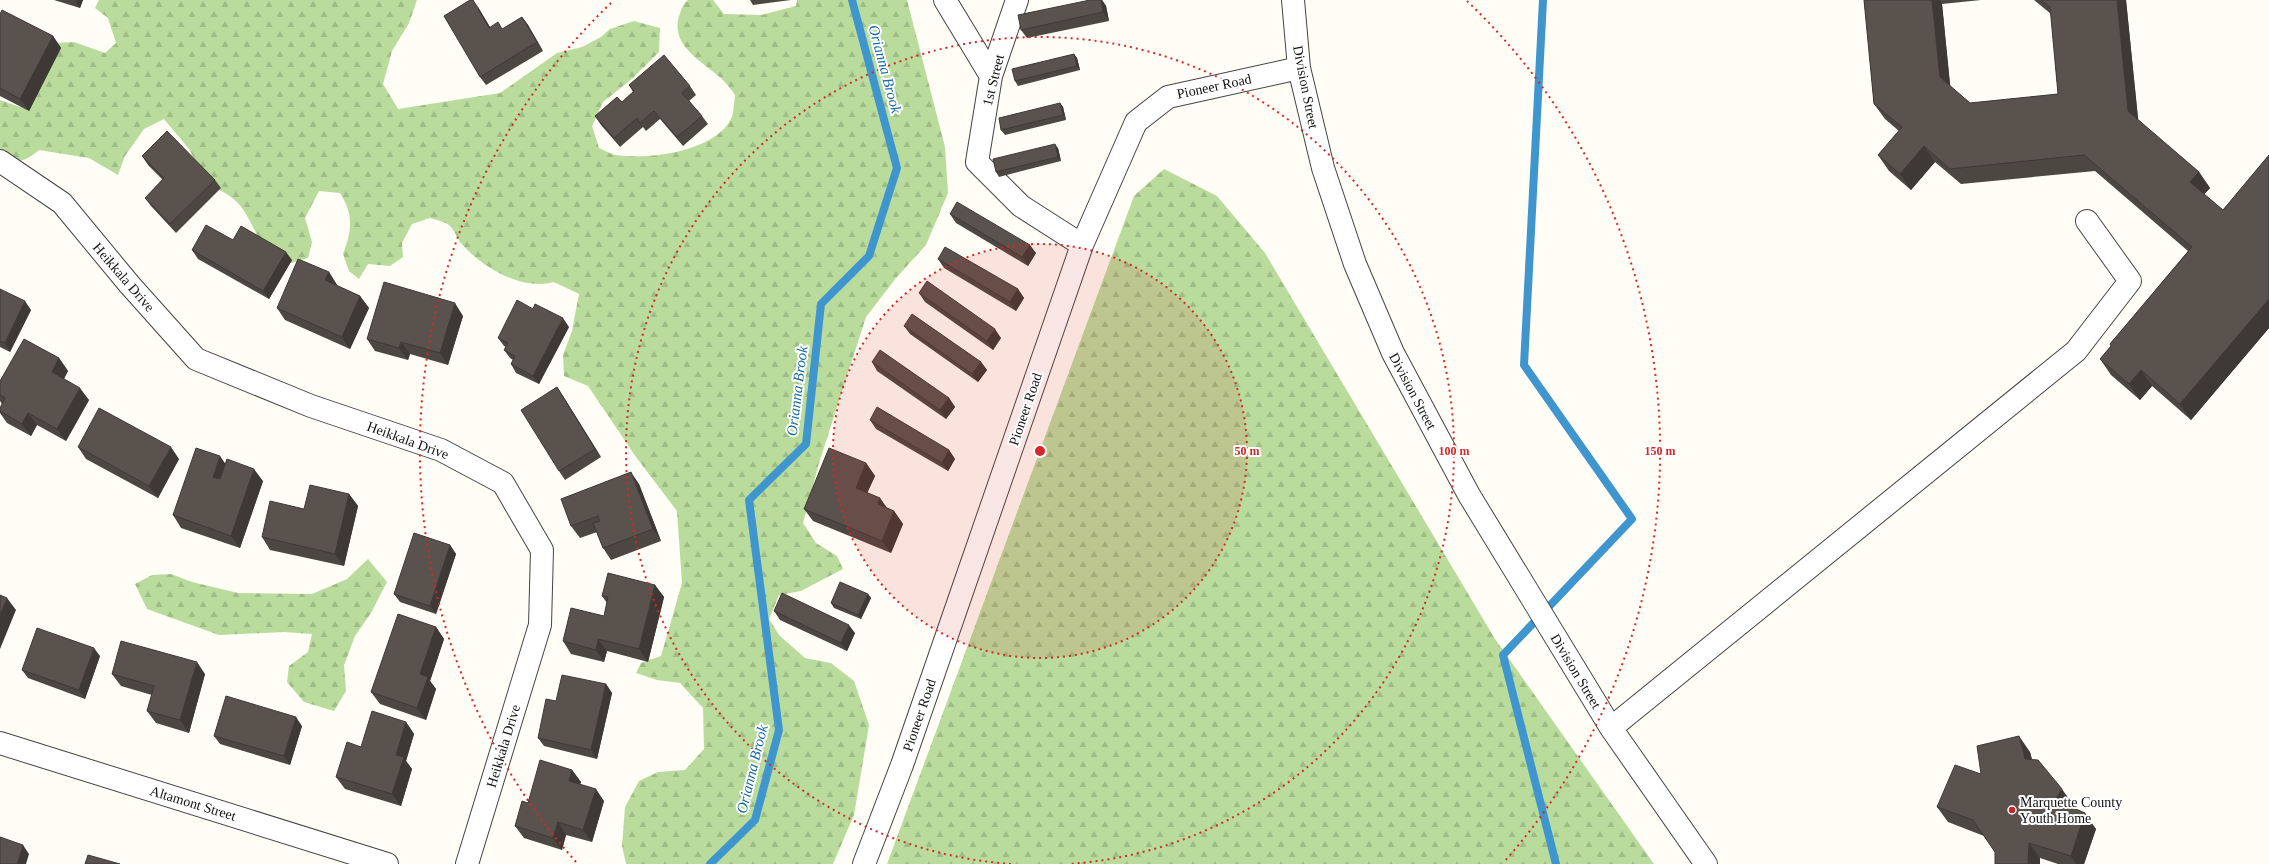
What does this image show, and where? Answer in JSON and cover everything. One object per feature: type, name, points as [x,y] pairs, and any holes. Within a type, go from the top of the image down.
[{"type":"street","points":[[944,0],[991,76]]},
{"type":"street","name":"1st Street","points":[[1017,0],[991,76],[978,162],[1021,206],[1082,245]]},
{"type":"street","name":"Division Street","points":[[1293,0],[1299,68],[1323,168],[1355,264],[1393,353],[1469,494],[1611,728],[1706,864]]},
{"type":"street","name":"Pioneer Road","points":[[864,864],[902,765],[1082,245],[1136,122],[1168,96],[1299,68]]},
{"type":"street","name":"Heikkala Drive","points":[[0,161],[62,203],[129,284],[196,359],[310,406],[441,450],[503,483],[542,550],[540,625],[467,864]]},
{"type":"street","points":[[1611,728],[2076,351],[2130,281],[2087,221]]},
{"type":"street","name":"Altamont Street","points":[[0,743],[387,864]]},
{"type":"green space","points":[[99,0],[417,0],[409,23],[392,51],[383,84],[398,109],[500,93],[557,53],[582,47],[601,37],[610,29],[634,21],[660,28],[659,52],[633,78],[603,102],[592,126],[599,148],[614,154],[645,156],[662,155],[696,146],[710,139],[722,130],[732,117],[735,95],[721,78],[689,51],[679,34],[678,24],[680,13],[688,0],[713,0],[724,14],[761,15],[796,6],[797,0],[907,0],[945,147],[948,193],[926,245],[896,278],[866,317],[819,463],[803,523],[816,543],[837,556],[843,569],[801,591],[779,595],[769,619],[779,635],[805,658],[831,663],[854,681],[869,725],[854,815],[833,864],[626,864],[622,846],[625,807],[639,781],[658,772],[685,770],[704,749],[703,708],[680,683],[657,680],[636,673],[641,663],[661,656],[682,583],[677,511],[636,457],[588,386],[564,376],[563,355],[572,331],[579,294],[554,282],[541,284],[528,283],[502,275],[479,260],[469,251],[460,242],[450,226],[430,218],[412,224],[402,243],[403,257],[390,266],[368,264],[359,279],[349,271],[343,254],[350,230],[350,223],[348,209],[340,193],[319,191],[305,218],[312,242],[308,258],[284,265],[262,243],[247,215],[237,202],[230,196],[208,185],[189,149],[164,119],[144,129],[125,156],[118,175],[89,158],[39,150],[25,159],[16,161],[0,154],[0,100],[20,107],[35,91],[56,43],[74,42],[105,53],[116,43],[108,18],[95,8]]},
{"type":"green space","points":[[1164,169],[1217,196],[1265,253],[1495,639],[1654,864],[887,864],[1134,196]]},
{"type":"green space","points":[[368,559],[387,582],[371,613],[355,636],[344,665],[346,691],[334,711],[304,702],[287,682],[289,666],[308,652],[312,634],[284,632],[219,635],[147,609],[135,584],[152,575],[171,574],[192,582],[238,593],[312,594],[347,579]]},
{"type":"building","points":[[470,0],[473,0],[489,28],[498,22],[502,29],[522,17],[537,42],[480,77],[444,16]]},
{"type":"building","points":[[1090,0],[1101,0],[1103,12],[1021,30],[1018,15]]},
{"type":"building","points":[[1864,0],[1932,0],[1940,77],[1970,103],[2058,94],[2050,7],[2041,0],[2117,0],[2128,111],[2199,172],[2190,182],[2223,210],[2269,155],[2269,299],[2180,404],[2141,370],[2129,384],[2100,359],[2111,346],[2110,344],[2192,247],[2084,155],[1950,169],[1924,146],[1900,174],[1878,155],[1902,127],[1874,104]]},
{"type":"building","points":[[2,10],[53,36],[20,99],[0,88],[0,14]]},
{"type":"building","points":[[1074,54],[1077,66],[1015,81],[1012,69]]},
{"type":"building","points":[[664,55],[690,86],[682,93],[702,116],[677,137],[654,111],[640,123],[637,118],[614,138],[595,116],[617,97],[622,102],[634,91],[629,85]]},
{"type":"building","points":[[1060,103],[1063,115],[1001,130],[999,118]]},
{"type":"building","points":[[167,131],[215,180],[170,224],[145,198],[164,178],[142,156]]},
{"type":"building","points":[[1055,144],[1058,157],[996,172],[993,159]]},
{"type":"building","points":[[957,202],[1030,245],[1022,257],[950,214]]},
{"type":"building","points":[[206,225],[233,240],[241,226],[286,252],[263,291],[192,250]]},
{"type":"building","points":[[945,247],[1018,289],[1010,302],[938,259]]},
{"type":"building","points":[[298,259],[329,272],[325,280],[360,296],[342,337],[277,308]]},
{"type":"building","points":[[927,281],[995,329],[987,341],[919,293]]},
{"type":"building","points":[[384,282],[455,303],[440,353],[401,342],[399,348],[367,339]]},
{"type":"building","points":[[0,289],[25,301],[5,343],[0,341]]},
{"type":"building","points":[[517,300],[533,309],[535,304],[563,318],[533,376],[511,364],[515,356],[504,350],[508,343],[498,338]]},
{"type":"building","points":[[912,314],[981,362],[972,374],[904,326]]},
{"type":"building","points":[[24,339],[59,358],[52,372],[80,388],[57,429],[28,413],[22,424],[0,411],[5,398],[0,395],[0,381]]},
{"type":"building","points":[[880,350],[949,398],[940,410],[872,362]]},
{"type":"building","points":[[557,387],[595,449],[559,471],[521,410]]},
{"type":"building","points":[[877,407],[949,450],[942,463],[870,420]]},
{"type":"building","points":[[99,408],[171,447],[149,486],[78,447]]},
{"type":"building","points":[[196,448],[220,456],[213,477],[220,479],[227,459],[254,469],[231,536],[173,515]]},
{"type":"building","points":[[829,448],[866,463],[856,488],[880,498],[878,504],[894,511],[882,541],[804,509]]},
{"type":"building","points":[[631,472],[653,529],[603,548],[593,523],[600,521],[598,516],[571,526],[561,499]]},
{"type":"building","points":[[310,485],[349,494],[335,554],[262,537],[270,501],[304,509]]},
{"type":"building","points":[[414,533],[450,545],[430,606],[394,594]]},
{"type":"building","points":[[608,573],[655,585],[639,649],[598,639],[596,650],[563,641],[571,608],[604,616],[608,597],[602,596]]},
{"type":"building","points":[[840,582],[868,594],[858,615],[831,603]]},
{"type":"building","points":[[782,593],[849,625],[841,643],[774,611]]},
{"type":"building","points":[[0,595],[7,598],[0,615]]},
{"type":"building","points":[[398,614],[436,627],[420,674],[428,677],[417,708],[371,692]]},
{"type":"building","points":[[37,628],[94,648],[79,690],[22,670]]},
{"type":"building","points":[[121,641],[197,662],[180,720],[147,711],[154,686],[112,674]]},
{"type":"building","points":[[562,675],[606,684],[591,750],[538,738],[546,699],[556,701]]},
{"type":"building","points":[[226,696],[296,717],[284,756],[214,736]]},
{"type":"building","points":[[372,711],[406,722],[396,755],[404,757],[392,794],[336,777],[347,742],[361,747]]},
{"type":"building","name":"Marquette County Youth Home","points":[[2019,736],[2025,759],[2038,760],[2062,789],[2055,800],[2085,813],[2071,856],[2029,843],[2028,864],[1995,864],[1995,852],[1973,820],[1937,807],[1955,765],[1981,774],[1977,746]]},
{"type":"building","points":[[540,760],[572,770],[569,781],[596,789],[583,830],[558,822],[553,838],[515,826],[522,801],[528,803]]},
{"type":"building","points":[[0,837],[23,845],[17,864],[0,864]]},
{"type":"building","points":[[88,855],[120,864],[85,864]]},
{"type":"waterway","name":"Orianna Brook","points":[[710,864],[755,820],[779,730],[749,500],[806,444],[821,304],[869,256],[897,168],[852,0]]},
{"type":"waterway","points":[[1543,0],[1524,365],[1632,519],[1503,655],[1556,864]]},
{"type":"place","name":"Marquette County Youth Home","points":[[2012,810]]}]
